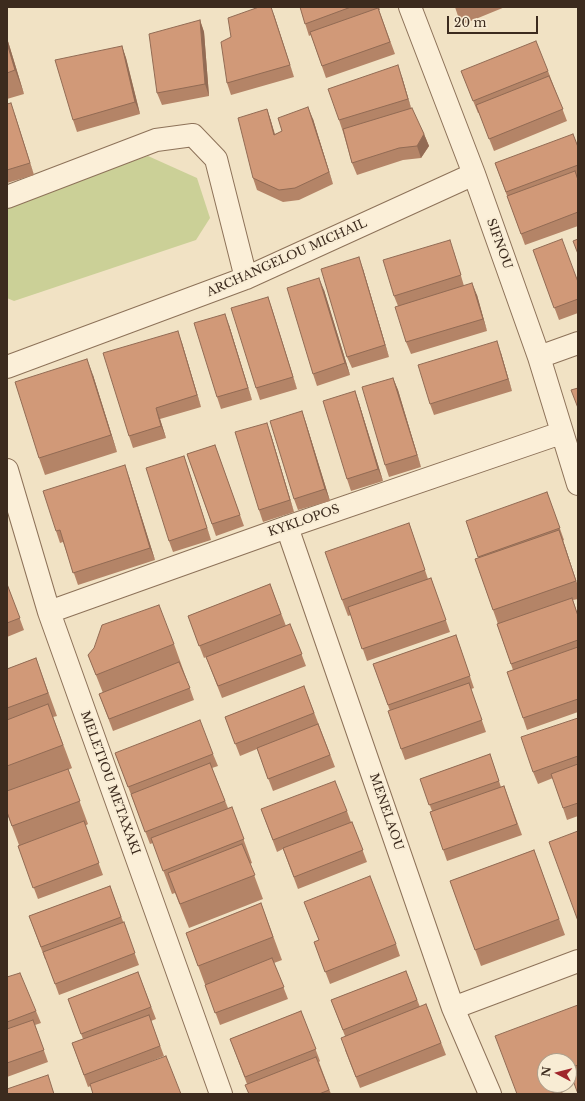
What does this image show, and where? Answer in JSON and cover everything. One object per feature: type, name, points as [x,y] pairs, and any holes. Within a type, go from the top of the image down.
[{"type":"street","name":"SIFNOU","points":[[410,7],[474,174],[539,357],[561,433],[578,484]]},
{"type":"street","points":[[7,197],[156,140],[193,135],[216,159],[246,278]]},
{"type":"street","name":"ARCHANGELOU MICHAIL","points":[[7,368],[246,278],[474,174]]},
{"type":"street","points":[[539,357],[578,344]]},
{"type":"street","name":"KYKLOPOS","points":[[48,612],[561,433]]},
{"type":"street","name":"MELETIOU METAXAKI","points":[[7,470],[10,496],[48,612],[221,1094]]},
{"type":"street","name":"MENELAOU","points":[[288,527],[453,1008],[490,1094]]},
{"type":"street","points":[[453,1008],[578,961]]},
{"type":"green space","points":[[148,156],[197,178],[210,218],[196,240],[14,301],[7,298],[7,204]]},
{"type":"building","points":[[259,7],[271,7],[290,65],[227,83],[221,42],[231,37],[228,18]]},
{"type":"building","points":[[300,7],[351,7],[305,24]]},
{"type":"building","points":[[378,8],[390,42],[322,66],[310,32]]},
{"type":"building","points":[[200,20],[205,84],[157,93],[149,34]]},
{"type":"building","points":[[536,41],[548,71],[473,101],[461,71]]},
{"type":"building","points":[[7,43],[15,70],[7,73]]},
{"type":"building","points":[[122,46],[135,102],[73,120],[55,60]]},
{"type":"building","points":[[398,65],[408,99],[339,120],[328,89]]},
{"type":"building","points":[[549,76],[563,109],[489,139],[476,105]]},
{"type":"building","points":[[11,103],[30,163],[7,170],[7,104]]},
{"type":"building","points":[[308,107],[329,172],[295,188],[279,190],[253,178],[238,118],[267,109],[274,135],[282,131],[278,118]]},
{"type":"building","points":[[412,108],[424,134],[417,146],[399,148],[352,163],[343,129]]},
{"type":"building","points":[[573,134],[578,147],[578,165],[506,192],[495,163]]},
{"type":"building","points":[[575,171],[578,180],[578,212],[521,234],[507,196]]},
{"type":"building","points":[[562,239],[578,282],[578,299],[554,308],[533,250]]},
{"type":"building","points":[[578,239],[578,254],[573,241]]},
{"type":"building","points":[[450,240],[461,275],[394,296],[383,260]]},
{"type":"building","points":[[359,257],[385,345],[347,357],[321,269]]},
{"type":"building","points":[[319,278],[345,363],[313,374],[287,288]]},
{"type":"building","points":[[472,283],[483,319],[406,342],[395,307]]},
{"type":"building","points":[[268,297],[293,377],[256,388],[231,308]]},
{"type":"building","points":[[225,314],[248,388],[217,397],[194,323]]},
{"type":"building","points":[[178,331],[197,395],[156,408],[161,426],[129,436],[103,353]]},
{"type":"building","points":[[497,341],[508,379],[430,404],[418,365]]},
{"type":"building","points":[[87,359],[111,435],[39,458],[15,382]]},
{"type":"building","points":[[393,378],[417,455],[385,465],[362,387]]},
{"type":"building","points":[[578,388],[578,408],[571,390]]},
{"type":"building","points":[[355,391],[378,469],[347,479],[323,401]]},
{"type":"building","points":[[302,411],[325,489],[294,499],[270,421]]},
{"type":"building","points":[[267,423],[290,500],[259,510],[235,432]]},
{"type":"building","points":[[215,445],[240,515],[212,524],[187,454]]},
{"type":"building","points":[[184,456],[207,528],[169,541],[146,468]]},
{"type":"building","points":[[125,465],[150,548],[73,573],[60,530],[56,531],[43,491]]},
{"type":"building","points":[[547,492],[560,528],[478,557],[466,521]]},
{"type":"building","points":[[409,523],[425,570],[342,600],[325,552]]},
{"type":"building","points":[[559,530],[576,581],[493,610],[475,559]]},
{"type":"building","points":[[431,578],[446,620],[362,649],[348,607]]},
{"type":"building","points":[[7,584],[20,618],[7,623]]},
{"type":"building","points":[[270,584],[281,614],[199,646],[188,616]]},
{"type":"building","points":[[572,598],[578,616],[578,640],[511,664],[497,624]]},
{"type":"building","points":[[159,605],[174,644],[96,675],[88,655],[94,648],[102,625]]},
{"type":"building","points":[[290,624],[302,654],[218,686],[206,657]]},
{"type":"building","points":[[456,635],[470,676],[388,705],[373,664]]},
{"type":"building","points":[[578,647],[578,699],[523,718],[507,672]]},
{"type":"building","points":[[36,658],[48,693],[7,708],[7,669]]},
{"type":"building","points":[[179,662],[190,688],[109,719],[99,694]]},
{"type":"building","points":[[469,683],[482,720],[401,749],[388,711]]},
{"type":"building","points":[[304,686],[314,713],[235,744],[225,717]]},
{"type":"building","points":[[48,704],[63,745],[7,766],[7,720]]},
{"type":"building","points":[[578,718],[578,756],[533,772],[521,737]]},
{"type":"building","points":[[200,720],[213,754],[128,787],[115,753]]},
{"type":"building","points":[[318,724],[330,755],[268,779],[257,748]]},
{"type":"building","points":[[490,754],[499,781],[429,805],[420,779]]},
{"type":"building","points":[[210,763],[225,801],[145,832],[131,794]]},
{"type":"building","points":[[578,764],[578,803],[563,808],[551,774]]},
{"type":"building","points":[[68,769],[80,801],[12,826],[7,812],[7,791]]},
{"type":"building","points":[[335,781],[347,811],[273,840],[261,809]]},
{"type":"building","points":[[504,786],[517,824],[443,850],[430,812]]},
{"type":"building","points":[[232,807],[244,839],[163,871],[151,838]]},
{"type":"building","points":[[84,821],[99,863],[33,888],[18,846]]},
{"type":"building","points":[[352,822],[363,850],[294,877],[283,848]]},
{"type":"building","points":[[578,831],[578,921],[549,842]]},
{"type":"building","points":[[242,844],[255,875],[180,904],[168,873]]},
{"type":"building","points":[[534,850],[559,919],[475,950],[450,881]]},
{"type":"building","points":[[370,876],[396,944],[325,972],[314,942],[319,940],[304,902]]},
{"type":"building","points":[[110,886],[121,917],[41,947],[29,916]]},
{"type":"building","points":[[261,903],[273,937],[198,966],[186,933]]},
{"type":"building","points":[[124,922],[135,953],[55,984],[43,952]]},
{"type":"building","points":[[272,958],[284,987],[215,1013],[205,985]]},
{"type":"building","points":[[406,971],[417,1000],[343,1030],[331,1000]]},
{"type":"building","points":[[138,972],[151,1007],[81,1034],[68,999]]},
{"type":"building","points":[[20,973],[36,1011],[7,1022],[7,977]]},
{"type":"building","points":[[426,1004],[441,1043],[356,1077],[341,1038]]},
{"type":"building","points":[[578,1005],[578,1065],[577,1053],[537,1053],[537,1093],[553,1093],[517,1094],[495,1036]]},
{"type":"building","points":[[301,1011],[316,1049],[245,1077],[230,1039]]},
{"type":"building","points":[[149,1015],[160,1046],[84,1075],[72,1043]]},
{"type":"building","points":[[33,1020],[44,1050],[7,1063],[7,1029]]},
{"type":"building","points":[[166,1056],[181,1094],[93,1094],[90,1084]]},
{"type":"building","points":[[316,1057],[329,1090],[319,1094],[249,1094],[245,1085]]},
{"type":"building","points":[[578,1073],[578,1094],[577,1091]]},
{"type":"building","points":[[48,1075],[54,1094],[7,1094],[7,1089]]}]
